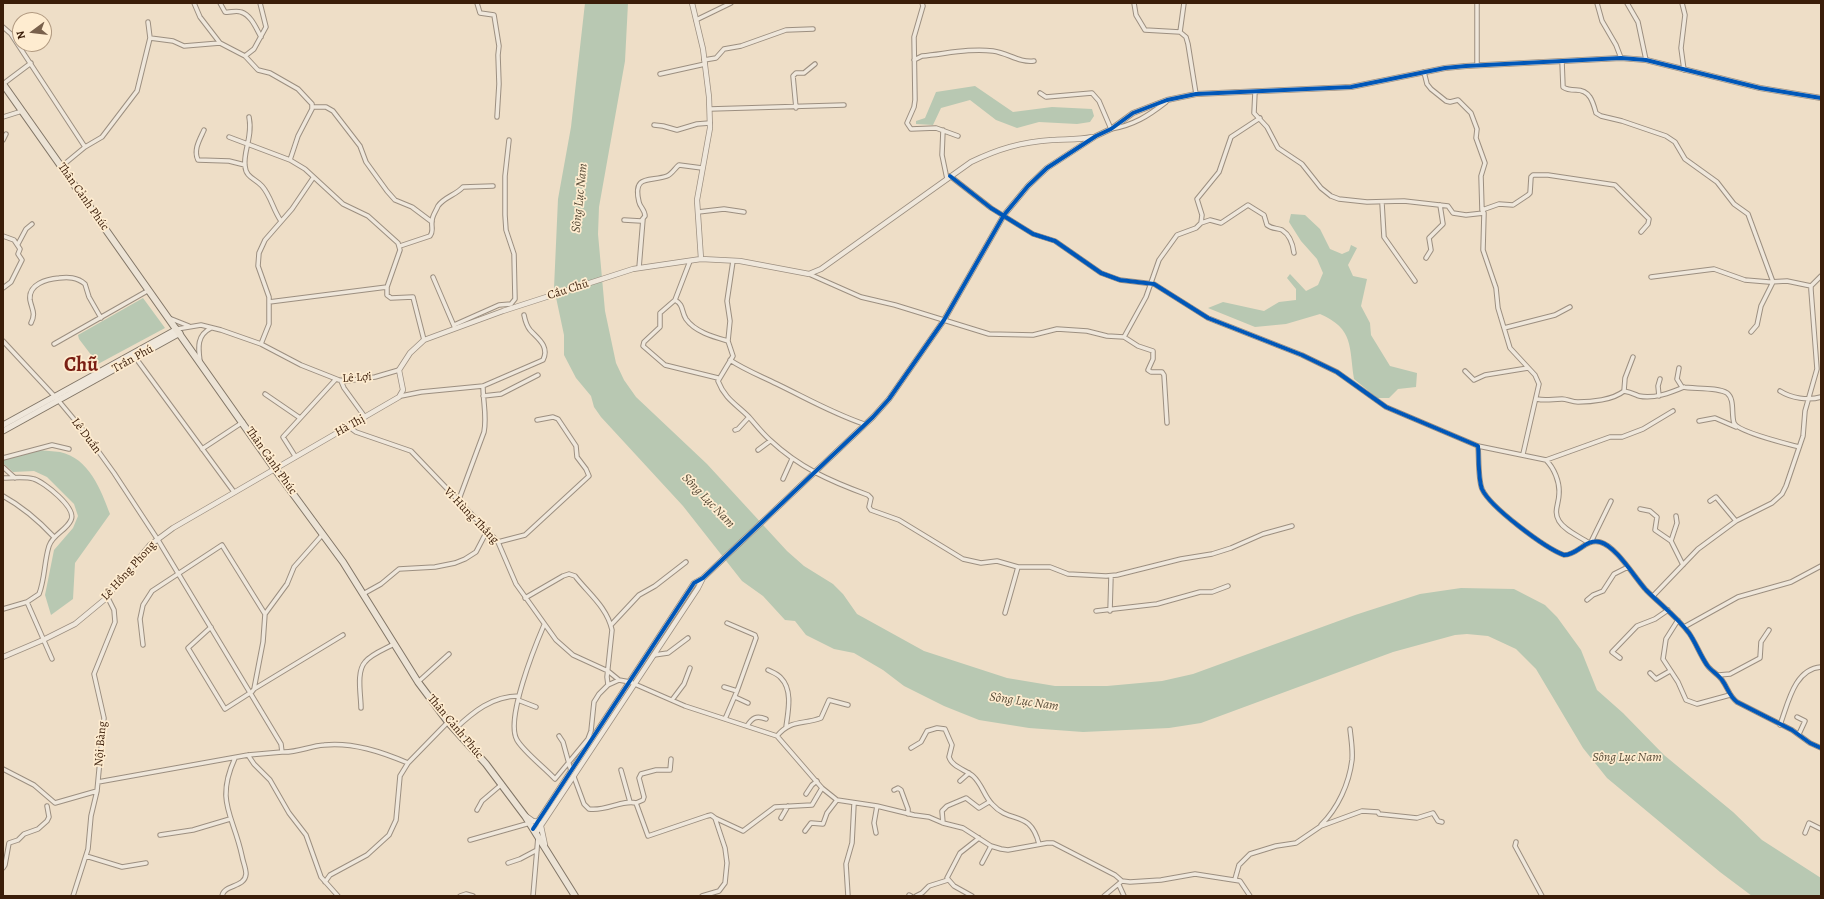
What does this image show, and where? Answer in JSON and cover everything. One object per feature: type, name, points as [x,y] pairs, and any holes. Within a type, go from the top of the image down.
[{"type":"highway","name":"Thân Cảnh Phúc","points":[[3,84],[179,331],[274,468],[344,562],[418,682],[448,722],[502,784],[530,823],[575,896]]},
{"type":"main road","name":"Trần Phú","points":[[3,425],[179,331]]},
{"type":"main road","name":"Trần Phú","points":[[3,431],[56,398]]},
{"type":"street","points":[[194,3],[200,17],[220,43],[245,56],[258,70],[270,73],[298,90],[306,96],[313,107]]},
{"type":"street","points":[[220,3],[225,12],[237,11],[245,14],[254,24],[261,37]]},
{"type":"street","points":[[245,56],[254,49],[266,27],[260,3]]},
{"type":"street","points":[[478,3],[479,12],[494,15],[498,36],[499,84],[497,117]]},
{"type":"street","points":[[692,3],[705,62],[710,110],[707,151],[702,168],[697,200],[701,259]]},
{"type":"street","points":[[696,20],[731,3]]},
{"type":"street","points":[[922,3],[923,6],[914,37],[915,100],[914,107],[907,124],[911,129],[936,128],[958,136]]},
{"type":"street","points":[[1134,3],[1136,15],[1145,30],[1180,32],[1186,37],[1196,94]]},
{"type":"street","points":[[1180,32],[1184,3]]},
{"type":"street","points":[[1477,3],[1477,64]]},
{"type":"street","points":[[1597,3],[1602,21],[1616,45],[1621,58]]},
{"type":"street","points":[[1627,3],[1638,22],[1646,60]]},
{"type":"street","points":[[1682,3],[1685,15],[1681,48],[1684,70]]},
{"type":"street","points":[[62,166],[85,147],[102,136],[138,91],[150,38],[148,22]]},
{"type":"street","points":[[3,27],[11,34],[31,63],[85,147]]},
{"type":"street","points":[[660,74],[705,62],[716,58],[724,49],[741,46],[786,30],[813,29]]},
{"type":"street","points":[[150,38],[173,41],[184,46],[220,43]]},
{"type":"street","points":[[914,60],[922,56],[986,50],[1004,53],[1025,62],[1034,61]]},
{"type":"street","points":[[533,896],[537,850],[536,833],[540,824],[633,683],[694,583],[703,578],[889,399],[944,320],[1004,215],[1028,186],[1047,168],[1096,136],[1111,129],[1133,114],[1168,100],[1196,94],[1351,87],[1445,68],[1477,64],[1621,58],[1646,60],[1776,91],[1821,98]]},
{"type":"street","points":[[1562,61],[1563,87],[1568,90],[1582,91],[1588,95],[1593,101],[1596,113],[1601,116],[1653,130],[1672,139],[1681,149],[1685,159],[1717,182],[1734,204],[1748,214],[1773,282],[1761,306],[1757,326],[1751,332]]},
{"type":"street","points":[[3,84],[31,63]]},
{"type":"street","points":[[796,108],[793,76],[796,73],[804,73],[815,64]]},
{"type":"street","points":[[1424,72],[1427,84],[1431,89],[1446,101],[1461,101],[1471,113],[1477,127],[1476,138],[1485,163],[1481,176],[1483,250],[1496,288],[1498,308],[1510,348],[1535,375],[1539,384],[1537,399],[1523,454]]},
{"type":"street","points":[[1255,92],[1254,110],[1267,127],[1278,148],[1302,164],[1326,193],[1339,199],[1382,203],[1404,201],[1448,206],[1453,212],[1466,215],[1483,212],[1500,204],[1513,205],[1530,193],[1531,177],[1533,175],[1554,176],[1583,182],[1592,181],[1618,187],[1649,219],[1648,224],[1641,232]]},
{"type":"street","points":[[1040,93],[1046,97],[1092,93],[1099,101],[1111,129]]},
{"type":"street","points":[[1111,129],[1125,126],[1140,120],[1168,100]]},
{"type":"street","points":[[710,110],[796,108],[844,105]]},
{"type":"street","points":[[290,160],[298,136],[313,107]]},
{"type":"street","points":[[313,107],[326,107],[333,111],[360,146],[366,162],[395,200],[412,207],[432,222]]},
{"type":"street","points":[[3,117],[22,111]]},
{"type":"street","points":[[249,117],[251,130],[245,165],[247,174],[262,186],[281,221]]},
{"type":"street","points":[[1201,223],[1202,215],[1197,199],[1219,172],[1231,136],[1260,118]]},
{"type":"street","points":[[654,125],[677,130],[697,124],[710,123]]},
{"type":"street","points":[[204,130],[198,144],[198,160],[229,161],[245,165]]},
{"type":"street","points":[[943,130],[942,155],[948,178],[991,208],[1033,234],[1055,241],[1108,276],[1125,281],[1152,283],[1203,315],[1266,342],[1302,355],[1337,372],[1386,407],[1478,446],[1497,451],[1523,454],[1546,460],[1610,437],[1622,437],[1643,429],[1673,411]]},
{"type":"street","points":[[3,140],[6,134]]},
{"type":"street","points":[[809,274],[821,268],[971,162],[1007,147],[1030,142],[1096,136]]},
{"type":"street","points":[[229,137],[249,143],[290,160],[305,169],[313,178],[343,204],[368,216],[400,246]]},
{"type":"street","points":[[509,140],[505,176],[505,215],[506,230],[514,254],[514,302],[511,304],[499,305],[455,327],[424,340],[410,352],[399,370],[403,385],[401,396],[421,392],[483,386],[543,360],[545,358],[541,340],[529,329],[524,315]]},
{"type":"street","points":[[639,268],[643,219],[645,213],[639,203],[638,186],[649,178],[666,176],[679,165],[702,168]]},
{"type":"street","points":[[261,344],[268,324],[269,297],[258,266],[259,253],[265,240],[304,192],[313,178]]},
{"type":"street","points":[[400,246],[430,236],[432,231],[432,222],[441,203],[459,192],[462,187],[493,186]]},
{"type":"street","points":[[1382,203],[1384,237],[1415,281]]},
{"type":"street","points":[[1124,337],[1137,315],[1152,283],[1157,264],[1176,237],[1196,228],[1201,223],[1210,220],[1221,222],[1248,205],[1264,215],[1266,225],[1272,229],[1282,230],[1286,233],[1293,245],[1294,253]]},
{"type":"street","points":[[1426,258],[1431,250],[1429,238],[1444,224],[1440,205]]},
{"type":"street","points":[[698,212],[724,209],[744,212]]},
{"type":"street","points":[[624,220],[643,219]]},
{"type":"street","points":[[18,244],[26,229],[32,224]]},
{"type":"street","points":[[3,236],[14,240],[18,244],[20,249],[18,254],[22,260],[11,282],[3,288]]},
{"type":"street","points":[[400,246],[387,287],[387,295],[389,297],[413,297],[424,340]]},
{"type":"street","name":"Cầu Chũ","points":[[455,327],[639,268],[701,259],[733,261],[809,274]]},
{"type":"street","points":[[690,261],[675,300],[660,313],[660,327],[644,342],[643,346],[665,365],[718,378]]},
{"type":"street","points":[[733,261],[727,301],[730,321],[728,340],[733,352],[730,360],[718,378],[719,384],[731,402],[749,417],[770,441],[792,459],[813,473],[868,495],[871,498],[869,507],[871,510],[898,520],[963,559],[981,562],[997,561],[1018,567],[1050,567],[1068,574],[1111,576],[1181,559],[1212,554],[1231,548],[1263,534],[1292,526]]},
{"type":"street","points":[[1652,278],[1714,269],[1745,280],[1773,282],[1787,281],[1811,286]]},
{"type":"street","points":[[809,274],[861,297],[895,305],[994,335],[1011,333],[1033,335],[1057,329],[1087,331],[1107,336],[1124,337],[1138,346],[1153,351],[1153,359],[1148,370],[1151,372],[1162,372],[1164,375],[1167,423]]},
{"type":"street","points":[[1653,596],[1698,549],[1736,522],[1772,503],[1782,494],[1799,447],[1808,398],[1817,369],[1811,286],[1821,276]]},
{"type":"street","points":[[433,277],[455,327]]},
{"type":"street","points":[[31,323],[35,314],[30,300],[34,288],[44,280],[60,278],[75,278],[85,284],[89,297],[100,318]]},
{"type":"street","points":[[269,302],[387,287]]},
{"type":"street","points":[[54,344],[149,290]]},
{"type":"street","points":[[675,300],[682,306],[686,319],[697,329],[728,340]]},
{"type":"street","points":[[1504,328],[1556,315],[1570,307]]},
{"type":"street","name":"Lê Lợi","points":[[169,318],[180,324],[190,326],[201,325],[261,344],[301,365],[342,381],[375,377],[399,370]]},
{"type":"street","points":[[179,331],[190,326]]},
{"type":"street","points":[[200,362],[198,347],[201,338],[212,328]]},
{"type":"street","name":"Lê Duẩn","points":[[3,340],[56,398],[114,473],[158,540],[251,693],[281,744],[282,752]]},
{"type":"street","points":[[133,356],[234,492]]},
{"type":"street","points":[[1624,391],[1625,378],[1633,356]]},
{"type":"street","points":[[730,360],[743,369],[762,376],[834,414],[864,424]]},
{"type":"street","points":[[1465,371],[1474,380],[1485,375],[1528,368]]},
{"type":"street","points":[[1679,368],[1677,379],[1678,383],[1684,387]]},
{"type":"street","points":[[483,396],[501,394],[538,375]]},
{"type":"street","points":[[1659,396],[1658,386],[1660,378]]},
{"type":"street","points":[[296,456],[283,436],[336,379]]},
{"type":"street","points":[[342,381],[344,388],[365,417]]},
{"type":"street","points":[[458,502],[484,432],[486,421],[483,386]]},
{"type":"street","points":[[1537,399],[1588,401],[1611,397],[1624,391],[1633,392],[1639,396],[1659,396],[1684,387],[1721,390],[1728,394],[1732,403],[1734,422],[1737,427]]},
{"type":"street","points":[[1780,391],[1790,396],[1808,398],[1821,397]]},
{"type":"street","points":[[265,394],[300,418]]},
{"type":"street","name":"Hà Thị","points":[[274,468],[401,396]]},
{"type":"street","points":[[498,542],[525,535],[588,476],[586,469],[577,457],[576,446],[558,419],[553,417],[537,420]]},
{"type":"street","points":[[734,430],[738,429],[749,417]]},
{"type":"street","points":[[1699,421],[1715,418],[1750,433],[1799,447]]},
{"type":"street","points":[[202,449],[243,422]]},
{"type":"street","name":"Vi Hùng Thắng","points":[[349,426],[356,432],[409,449],[458,502],[498,542],[504,552],[511,576],[544,625],[564,649],[573,655],[608,671],[619,680]]},
{"type":"street","points":[[758,450],[770,441]]},
{"type":"street","points":[[3,458],[52,445],[69,448]]},
{"type":"street","points":[[1478,446],[1480,484],[1484,494],[1494,506],[1541,542],[1564,555],[1571,554],[1590,542],[1599,541],[1605,544],[1628,567],[1653,596],[1684,626],[1701,652],[1708,667],[1719,675],[1730,696],[1737,702],[1798,734],[1810,743],[1821,748]]},
{"type":"street","points":[[783,479],[792,459]]},
{"type":"street","points":[[1546,460],[1554,471],[1560,494],[1556,508],[1558,520],[1566,528],[1590,542]]},
{"type":"street","points":[[3,467],[15,478]]},
{"type":"street","name":"Lê Hồng Phong","points":[[3,657],[43,640],[75,624],[107,596],[150,545],[172,528],[274,468]]},
{"type":"street","points":[[3,478],[34,478],[42,482],[67,505],[71,515],[71,520],[49,544],[40,592],[37,596],[27,602],[3,608]]},
{"type":"street","points":[[3,496],[16,502],[31,514],[54,537]]},
{"type":"street","points":[[1710,501],[1716,497],[1736,522]]},
{"type":"street","points":[[1590,542],[1611,501]]},
{"type":"street","points":[[1640,509],[1650,511],[1657,517],[1655,530],[1671,541],[1683,565]]},
{"type":"street","points":[[1671,541],[1676,523],[1676,516]]},
{"type":"street","points":[[363,594],[381,584],[399,570],[435,567],[455,563],[465,559],[476,552],[487,531]]},
{"type":"street","points":[[254,689],[265,614],[287,584],[294,567],[323,534]]},
{"type":"street","points":[[143,645],[140,619],[143,605],[152,591],[222,545],[265,614]]},
{"type":"street","points":[[611,624],[639,595],[655,586],[686,562]]},
{"type":"street","points":[[1684,626],[1738,597],[1791,582],[1821,566]]},
{"type":"street","points":[[1004,613],[1018,567]]},
{"type":"street","points":[[1587,600],[1593,595],[1603,591],[1614,574],[1628,567]]},
{"type":"street","points":[[525,598],[563,576],[573,574],[603,608],[611,624],[612,630],[608,685]]},
{"type":"street","points":[[1110,611],[1111,576]]},
{"type":"street","points":[[633,683],[654,655],[703,578]]},
{"type":"street","points":[[1096,611],[1110,611],[1157,604],[1200,592],[1212,592],[1228,586]]},
{"type":"street","name":"Nội Bàng","points":[[73,896],[86,856],[91,816],[97,791],[104,718],[94,674],[115,622],[114,610],[107,596]]},
{"type":"street","points":[[27,602],[52,659]]},
{"type":"street","points":[[1620,658],[1612,654],[1613,651],[1635,628],[1655,619],[1668,610]]},
{"type":"street","points":[[1678,620],[1668,634],[1663,654],[1664,663],[1675,677],[1684,697],[1688,702],[1697,704],[1730,696]]},
{"type":"street","points":[[725,719],[738,691],[756,638],[752,634],[726,623]]},
{"type":"street","points":[[544,625],[530,660],[514,722],[517,740],[555,779],[588,738],[591,730],[594,702],[599,694],[608,685],[619,680],[633,683],[684,706],[777,736],[822,788],[837,800],[854,804],[877,806],[908,814],[929,817],[943,824],[963,828],[991,846],[1008,850],[1047,843],[1056,845],[1115,875],[1122,881],[1161,880],[1195,874],[1235,879],[1240,881],[1250,896]]},
{"type":"street","points":[[211,627],[188,648],[225,708],[343,635]]},
{"type":"street","points":[[1719,675],[1730,674],[1760,658],[1761,642],[1769,630]]},
{"type":"street","points":[[654,655],[668,653],[688,638]]},
{"type":"street","points":[[361,708],[360,679],[362,667],[368,659],[394,644]]},
{"type":"street","points":[[418,682],[449,654]]},
{"type":"street","points":[[1780,725],[1799,679],[1810,669],[1821,667]]},
{"type":"street","points":[[672,700],[687,678],[690,668]]},
{"type":"street","points":[[768,670],[782,678],[787,689],[788,710],[786,727]]},
{"type":"street","points":[[1650,674],[1656,679],[1670,671]]},
{"type":"street","points":[[724,687],[738,691]]},
{"type":"street","points":[[455,729],[483,706],[503,697],[519,698],[536,707]]},
{"type":"street","points":[[735,697],[748,704]]},
{"type":"street","points":[[777,736],[786,727],[821,718],[829,700],[848,705]]},
{"type":"street","points":[[747,726],[754,718],[758,716],[766,719]]},
{"type":"street","points":[[1797,717],[1805,721],[1798,734]]},
{"type":"street","points":[[325,882],[330,875],[367,855],[389,835],[396,820],[399,780],[408,763],[448,722]]},
{"type":"street","points":[[911,748],[921,742],[927,731],[937,728],[945,729],[952,744],[950,761],[969,773],[978,781],[989,802],[1002,812],[1028,822],[1034,829],[1039,844]]},
{"type":"street","points":[[1321,826],[1336,808],[1344,789],[1352,760],[1350,729]]},
{"type":"street","points":[[559,736],[563,742],[584,804],[589,809],[606,809],[643,800],[644,797],[640,775],[648,771],[670,770],[671,759]]},
{"type":"street","points":[[98,782],[248,755],[294,752],[321,745],[348,744],[408,763]]},
{"type":"street","points":[[248,755],[254,764],[270,780],[289,813],[306,835],[317,868],[325,882],[338,896]]},
{"type":"street","points":[[222,896],[226,890],[243,881],[246,875],[239,843],[225,803],[227,777],[235,758]]},
{"type":"street","points":[[3,769],[34,785],[55,803],[97,791]]},
{"type":"street","points":[[621,770],[630,802]]},
{"type":"street","points":[[960,781],[969,773]]},
{"type":"street","points":[[806,794],[812,785],[817,781]]},
{"type":"street","points":[[476,810],[482,801],[502,784]]},
{"type":"street","points":[[636,802],[648,836],[707,816],[711,816],[743,831],[770,810],[788,806],[812,805],[822,788]]},
{"type":"street","points":[[894,790],[898,788],[901,790],[908,809],[908,814]]},
{"type":"street","points":[[943,824],[942,811],[950,804],[968,798],[979,808],[989,802]]},
{"type":"street","points":[[805,831],[811,823],[823,824],[827,813],[837,800]]},
{"type":"street","points":[[848,896],[846,864],[852,843],[854,804]]},
{"type":"street","points":[[3,868],[5,865],[9,843],[18,840],[24,834],[38,829],[47,821],[48,806]]},
{"type":"street","points":[[781,818],[788,806]]},
{"type":"street","points":[[876,833],[874,823],[877,806]]},
{"type":"street","points":[[1235,879],[1239,865],[1250,854],[1276,846],[1296,843],[1321,826],[1365,811],[1413,818],[1433,813],[1438,821],[1442,822]]},
{"type":"street","points":[[525,816],[540,824]]},
{"type":"street","points":[[702,896],[719,891],[725,883],[727,863],[725,848],[715,818]]},
{"type":"street","points":[[160,835],[189,831],[230,819]]},
{"type":"street","points":[[470,840],[530,823]]},
{"type":"street","points":[[1805,833],[1809,823],[1821,828]]},
{"type":"street","points":[[540,824],[546,849]]},
{"type":"street","points":[[972,896],[954,886],[948,880],[948,874],[960,853],[979,838]]},
{"type":"street","points":[[1516,842],[1515,846],[1542,896]]},
{"type":"street","points":[[982,863],[991,846]]},
{"type":"street","points":[[508,863],[520,859],[537,850]]},
{"type":"street","points":[[86,856],[122,868],[146,863]]},
{"type":"street","points":[[916,896],[922,893],[929,886],[948,880]]},
{"type":"street","points":[[1104,896],[1122,881]]},
{"type":"street","points":[[1119,885],[1124,896]]},
{"type":"street","points":[[460,896],[466,894],[473,896]]},
{"type":"water","name":"Sông Lục Nam","points":[[585,3],[628,3],[625,61],[599,207],[598,234],[605,311],[616,363],[624,380],[636,397],[707,464],[787,551],[804,566],[833,584],[843,594],[857,614],[924,651],[1007,678],[1055,686],[1107,686],[1162,681],[1193,674],[1355,615],[1420,594],[1461,588],[1514,589],[1545,605],[1557,617],[1581,650],[1597,690],[1623,713],[1664,755],[1733,812],[1762,840],[1821,878],[1821,896],[1752,896],[1720,872],[1607,778],[1583,748],[1536,669],[1516,649],[1488,636],[1467,634],[1455,635],[1393,652],[1201,723],[1169,728],[1083,732],[1029,728],[979,720],[944,706],[904,686],[883,670],[854,653],[834,649],[806,635],[795,621],[785,620],[763,596],[742,581],[683,506],[601,417],[594,407],[591,396],[576,378],[564,355],[564,335],[554,288],[558,199],[571,127]]},
{"type":"water","points":[[975,86],[1013,112],[1052,107],[1092,109],[1094,116],[1090,122],[1077,124],[1039,122],[1017,128],[996,120],[970,100],[941,108],[933,125],[916,124],[916,121],[925,118],[936,92]]},
{"type":"water","points":[[1291,214],[1305,215],[1320,229],[1330,249],[1342,254],[1349,251],[1351,245],[1357,248],[1348,265],[1353,276],[1367,279],[1361,306],[1370,323],[1371,335],[1390,366],[1417,373],[1416,387],[1398,389],[1389,398],[1377,398],[1354,379],[1350,348],[1344,332],[1331,320],[1320,314],[1286,324],[1255,327],[1208,308],[1223,302],[1264,311],[1279,302],[1296,300],[1296,289],[1287,278],[1290,274],[1306,291],[1318,285],[1323,273],[1317,259],[1301,241],[1289,222]]},
{"type":"water","points":[[143,298],[165,328],[98,364],[79,339],[78,335]]},
{"type":"water","points":[[38,450],[60,452],[70,455],[79,461],[98,485],[110,514],[75,563],[73,599],[51,615],[45,595],[54,550],[73,528],[78,516],[74,504],[47,477],[34,471],[13,472],[4,464],[4,460]]},
{"type":"cycle path","points":[[533,829],[694,583],[703,578],[873,417],[889,399],[944,320],[1004,215],[1028,186],[1047,168],[1096,136],[1111,129],[1133,113],[1167,100],[1196,94],[1351,87],[1445,68],[1621,58],[1646,60],[1760,88],[1821,98]]},
{"type":"cycle path","points":[[950,176],[991,208],[1033,234],[1055,241],[1101,273],[1120,280],[1154,284],[1208,318],[1302,355],[1337,372],[1386,407],[1478,446],[1479,474],[1482,489],[1487,497],[1506,516],[1532,536],[1564,555],[1574,552],[1590,542],[1595,541],[1606,545],[1619,556],[1646,590],[1684,627],[1707,665],[1724,683],[1734,700],[1792,730],[1810,743],[1821,748]]},
{"type":"district","name":"Chũ","points":[[81,366]]}]
